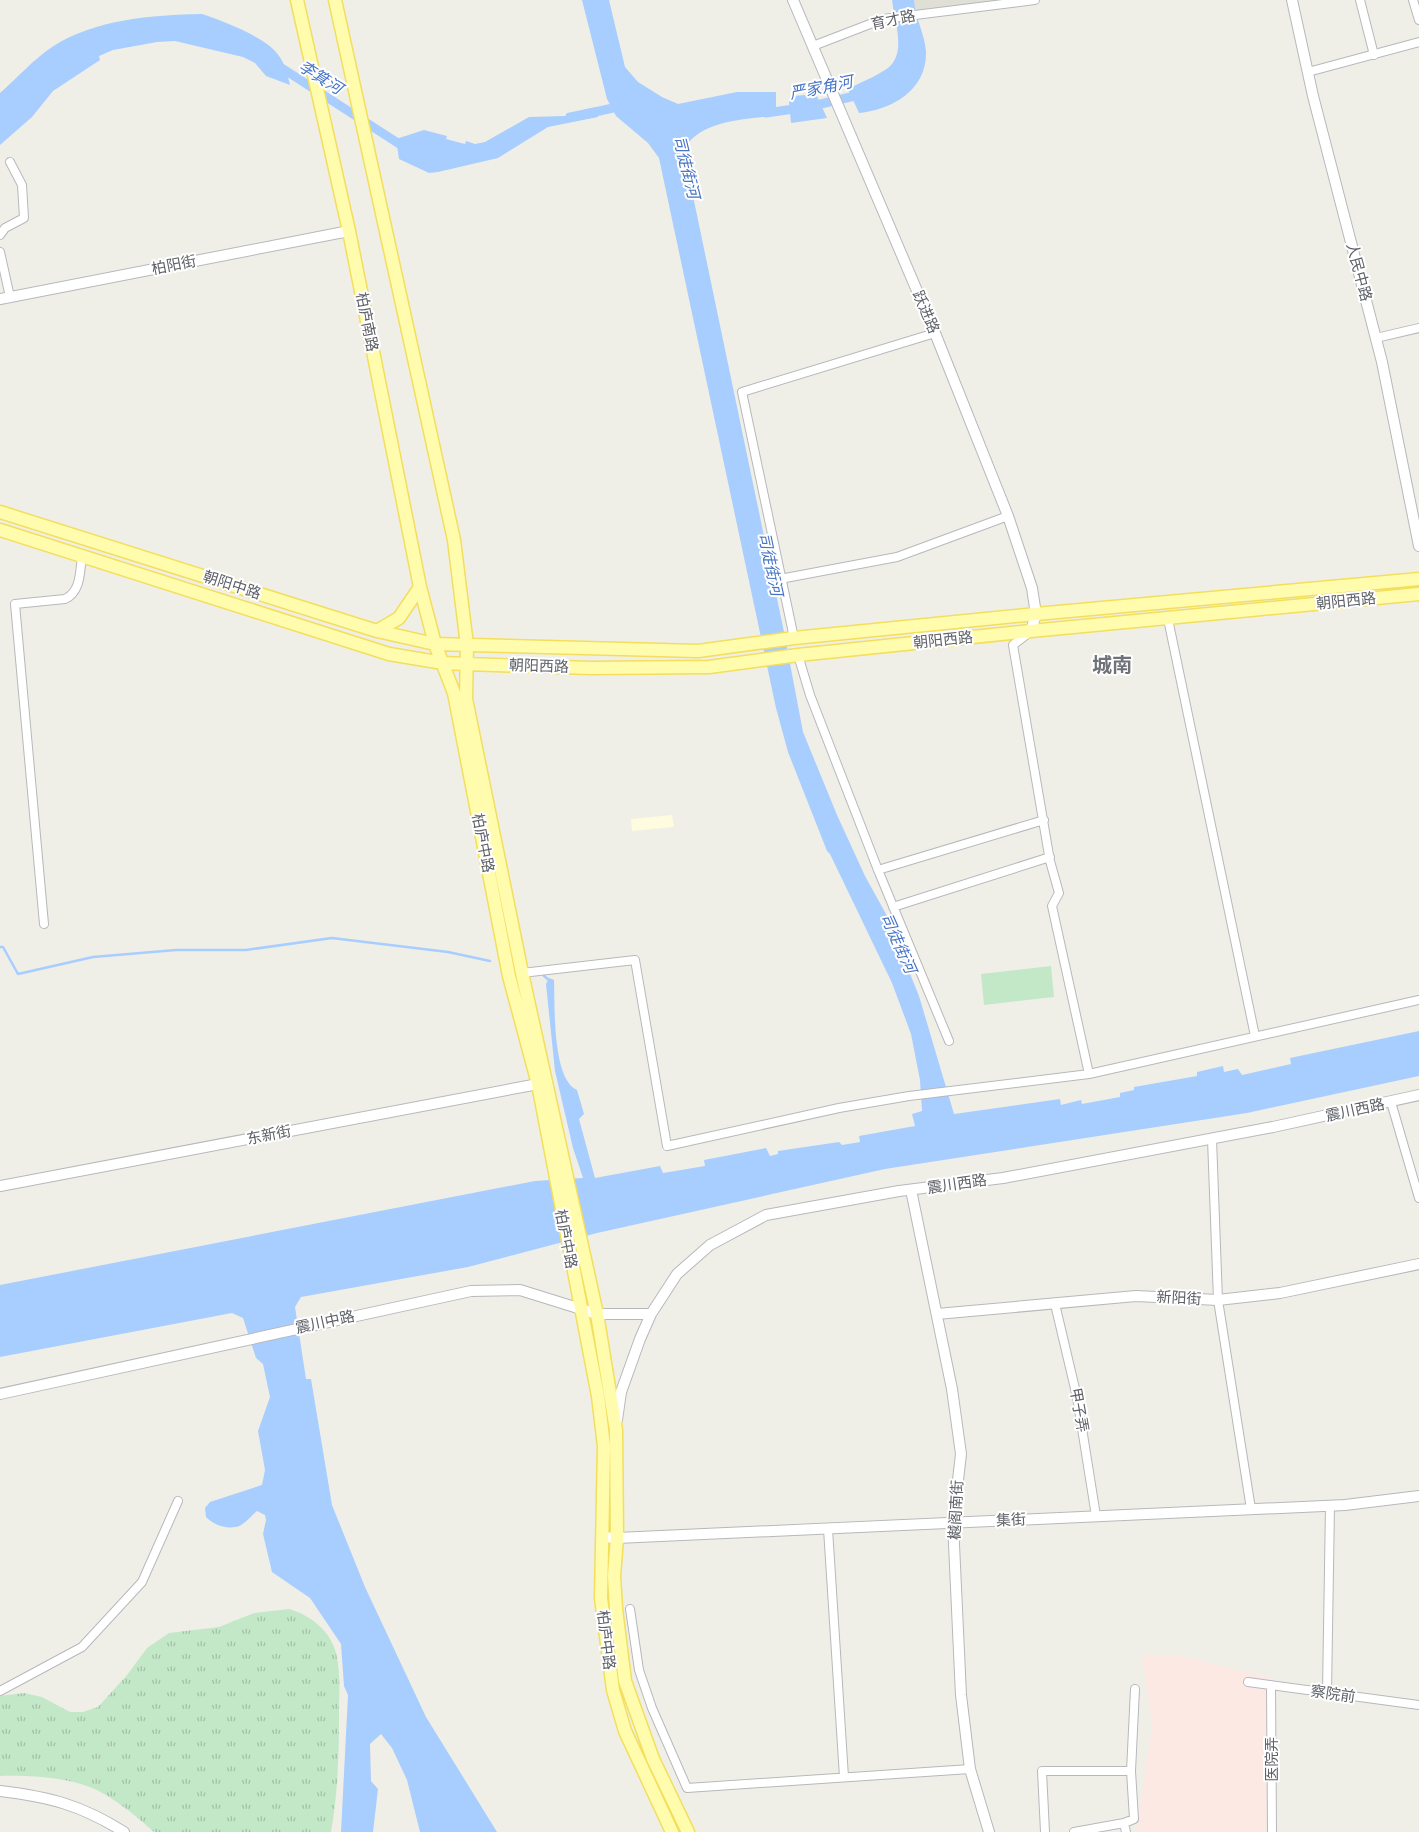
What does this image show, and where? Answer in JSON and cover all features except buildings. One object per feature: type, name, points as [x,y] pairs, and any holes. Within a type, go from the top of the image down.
[{"type":"main road","name":"柏庐南路","points":[[297,0],[314,68],[349,231],[420,587],[435,644]]},
{"type":"main road","points":[[335,0],[358,96],[454,540],[467,645]]},
{"type":"main road","name":"朝阳中路","points":[[0,512],[377,631],[435,644],[467,645]]},
{"type":"main road","name":"朝阳中路","points":[[0,530],[389,654],[466,664]]},
{"type":"main road","name":"朝阳西路","points":[[467,645],[698,651],[791,639],[1036,614],[1419,579]]},
{"type":"main road","points":[[377,631],[399,618],[420,587]]},
{"type":"main road","name":"朝阳西路","points":[[466,664],[591,668],[709,667],[794,655],[1419,594]]},
{"type":"main road","name":"柏庐中路","points":[[435,644],[454,693],[509,976],[597,1314],[616,1430],[617,1538],[614,1576],[625,1681],[653,1759],[688,1832]]},
{"type":"main road","name":"柏庐中路","points":[[467,645],[466,699],[522,973],[556,1154],[574,1278],[602,1423],[601,1598],[617,1710],[640,1765],[672,1832]]},
{"type":"street","name":"跃进路","points":[[793,0],[936,333],[1008,516],[1032,588],[1036,614],[1031,631]]},
{"type":"street","name":"育才路","points":[[813,46],[883,19],[1035,0]]},
{"type":"street","name":"人民中路","points":[[1292,0],[1308,72],[1376,338],[1419,546]]},
{"type":"street","points":[[1360,0],[1374,55]]},
{"type":"street","points":[[1413,0],[1419,20]]},
{"type":"street","points":[[1308,72],[1419,42]]},
{"type":"street","points":[[0,235],[5,228],[24,218],[22,185],[10,162]]},
{"type":"street","name":"柏阳街","points":[[5,298],[349,231]]},
{"type":"street","points":[[0,252],[5,298]]},
{"type":"street","points":[[1376,338],[1419,328]]},
{"type":"street","points":[[791,639],[742,392],[936,333]]},
{"type":"street","points":[[780,578],[897,557],[1008,516]]},
{"type":"street","points":[[44,924],[15,604],[65,599],[71,596],[76,590],[82,555]]},
{"type":"street","points":[[1168,619],[1255,1036]]},
{"type":"street","points":[[1031,631],[1013,645],[1050,857],[1059,892],[1052,906],[1089,1074]]},
{"type":"street","points":[[794,655],[878,870],[949,1041]]},
{"type":"street","points":[[878,870],[1044,820]]},
{"type":"street","points":[[893,906],[1050,857]]},
{"type":"street","points":[[522,973],[635,960],[667,1146],[839,1108],[909,1096],[1089,1074],[1419,1000]]},
{"type":"street","name":"东新街","points":[[0,1186],[538,1084]]},
{"type":"street","name":"震川西路","points":[[616,1430],[621,1392],[651,1314],[677,1274],[710,1245],[766,1215],[911,1190],[1003,1178],[1212,1139],[1419,1095]]},
{"type":"street","points":[[1391,1102],[1419,1198]]},
{"type":"street","points":[[1212,1139],[1218,1300],[1251,1509]]},
{"type":"street","name":"樾阁南街","points":[[911,1190],[952,1389],[961,1454],[953,1522],[961,1695],[970,1769],[989,1832]]},
{"type":"street","name":"新阳街","points":[[937,1314],[1136,1296],[1218,1300],[1280,1293],[1419,1267]]},
{"type":"street","name":"震川中路","points":[[0,1394],[471,1291],[520,1290],[581,1311],[597,1314],[651,1314]]},
{"type":"street","name":"甲子弄","points":[[1055,1304],[1078,1397],[1096,1516]]},
{"type":"street","name":"集街","points":[[602,1537],[617,1538],[1330,1506],[1419,1496]]},
{"type":"street","points":[[0,1691],[82,1647],[142,1582],[178,1501]]},
{"type":"street","points":[[1327,1693],[1330,1506]]},
{"type":"street","points":[[828,1529],[844,1777]]},
{"type":"street","points":[[630,1609],[639,1670],[652,1708],[687,1788],[970,1769]]},
{"type":"street","name":"察院前","points":[[1248,1682],[1419,1705]]},
{"type":"street","name":"医院弄","points":[[1271,1685],[1272,1832]]},
{"type":"street","points":[[1074,1832],[1124,1823],[1134,1819],[1131,1771],[1135,1688]]},
{"type":"street","points":[[1045,1832],[1042,1771],[1131,1771]]},
{"type":"street","points":[[0,1791],[62,1801],[85,1810],[124,1832]]},
{"type":"street","points":[[1124,1823],[1126,1832]]},
{"type":"shaded area","points":[[914,0],[1013,0],[914,13]]},
{"type":"shaded area","points":[[672,815],[674,827],[632,831],[631,819]]},
{"type":"shaded area","points":[[1142,1655],[1180,1655],[1269,1678],[1266,1832],[1136,1832],[1152,1726]]},
{"type":"green space","points":[[1051,966],[1054,997],[984,1005],[981,974]]},
{"type":"green space","points":[[289,1609],[312,1619],[324,1631],[333,1645],[338,1661],[338,1758],[331,1832],[154,1832],[112,1799],[84,1785],[43,1777],[0,1776],[0,1696],[24,1693],[42,1697],[70,1712],[83,1712],[98,1707],[127,1675],[147,1648],[169,1633],[219,1627],[254,1613]]},
{"type":"water","name":"司徒街河","points":[[582,0],[609,0],[625,67],[638,82],[662,97],[678,104],[737,92],[776,92],[776,115],[726,122],[702,131],[693,138],[685,148],[688,172],[784,632],[803,732],[837,815],[865,876],[886,914],[919,996],[954,1114],[1060,1099],[1061,1105],[1081,1100],[1082,1104],[1120,1097],[1120,1093],[1134,1090],[1134,1087],[1197,1076],[1197,1072],[1223,1066],[1224,1072],[1238,1069],[1242,1075],[1291,1064],[1290,1058],[1419,1031],[1419,1076],[1247,1113],[885,1169],[597,1233],[468,1267],[301,1297],[295,1307],[306,1379],[311,1379],[332,1505],[365,1587],[426,1717],[497,1832],[420,1832],[407,1780],[392,1748],[381,1734],[370,1744],[371,1781],[378,1789],[373,1832],[341,1832],[348,1695],[344,1686],[341,1644],[310,1598],[272,1572],[263,1534],[266,1520],[265,1515],[257,1511],[241,1525],[235,1527],[217,1524],[206,1517],[205,1508],[210,1502],[262,1485],[265,1470],[258,1431],[270,1397],[263,1364],[256,1358],[243,1318],[232,1313],[0,1357],[0,1285],[535,1181],[583,1178],[573,1148],[555,1071],[546,984],[549,978],[554,980],[556,1041],[559,1057],[563,1072],[569,1083],[577,1090],[584,1114],[579,1119],[595,1178],[660,1166],[663,1173],[705,1166],[704,1160],[766,1148],[770,1156],[778,1154],[778,1151],[839,1142],[842,1145],[860,1142],[859,1136],[915,1126],[912,1114],[922,1111],[920,1080],[911,1034],[892,983],[827,851],[788,752],[776,708],[659,158],[648,143],[616,116],[607,99]]},
{"type":"water","points":[[892,0],[914,0],[924,39],[925,65],[921,77],[905,96],[884,108],[859,113],[848,89],[884,71],[892,64],[896,57],[898,41]]},
{"type":"water","points":[[202,14],[240,29],[268,45],[283,62],[290,85],[266,76],[255,63],[243,57],[175,41],[157,42],[113,50],[99,56],[100,60],[53,91],[32,117],[0,145],[0,93],[52,47],[87,30],[124,20]]},
{"type":"water","points":[[816,94],[827,118],[791,123],[789,102],[794,96]]},
{"type":"water","points":[[596,107],[598,117],[548,127],[498,158],[429,173],[399,159],[396,139],[424,130],[447,136],[446,139],[465,144],[466,141],[475,144],[485,142],[529,117],[565,116],[567,113]]},
{"type":"waterway","name":"李箕河","points":[[277,65],[404,147]]},
{"type":"waterway","name":"严家角河","points":[[766,113],[808,107],[863,94]]},
{"type":"waterway","name":"李箕河","points":[[586,114],[622,106]]},
{"type":"waterway","points":[[0,947],[3,947],[18,974],[93,957],[176,950],[246,950],[332,938],[448,952],[490,961]]},
{"type":"waterway","points":[[544,976],[549,980]]},
{"type":"district","name":"城南","points":[[1112,665]]}]
